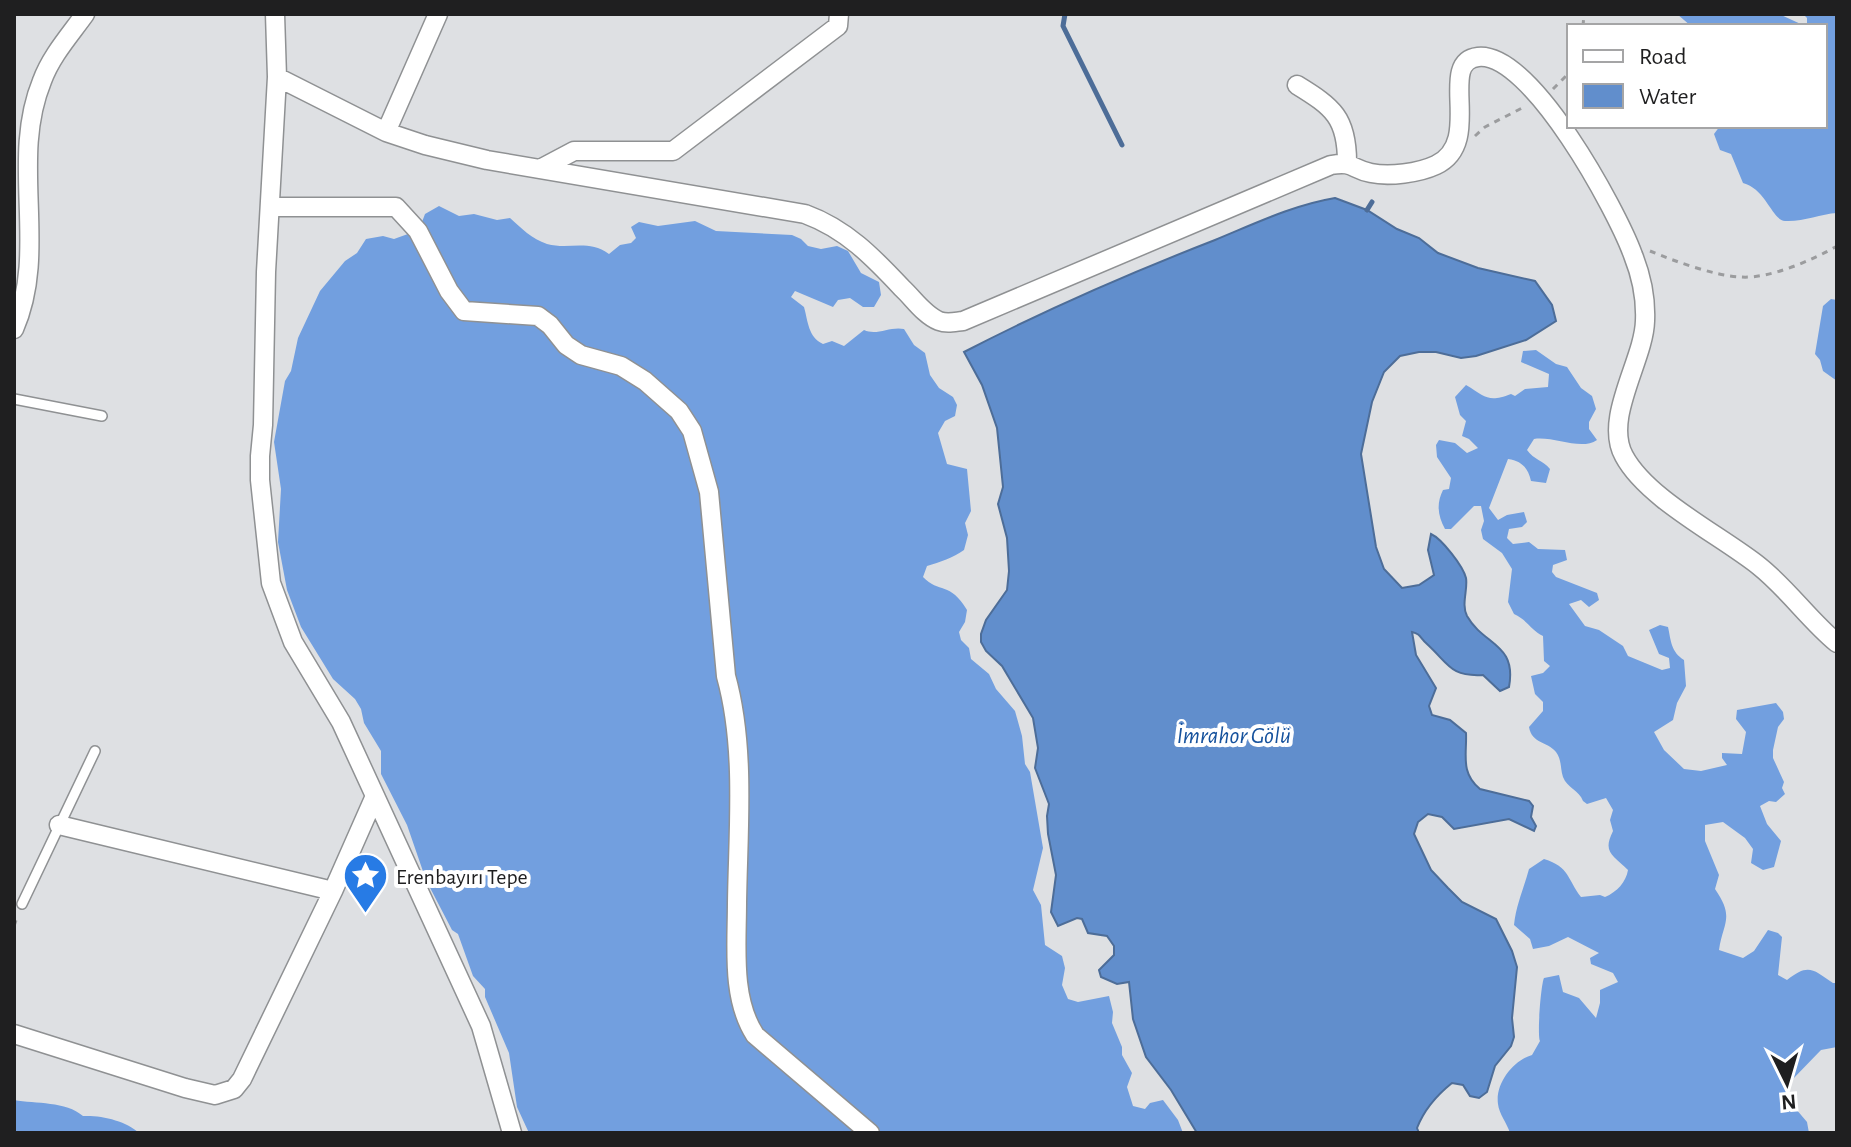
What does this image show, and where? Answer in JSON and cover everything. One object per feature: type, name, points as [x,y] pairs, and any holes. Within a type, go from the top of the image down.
[{"type":"street","points":[[14,329],[28,290],[22,257],[32,113],[42,80],[59,49],[85,14]]},
{"type":"street","points":[[275,14],[277,77],[260,480],[271,583],[293,642],[341,722],[481,1026],[512,1133]]},
{"type":"street","points":[[386,132],[438,14]]},
{"type":"street","points":[[540,169],[574,151],[673,151],[838,26],[839,14]]},
{"type":"street","points":[[277,77],[386,132],[472,156],[805,214],[846,234],[869,253],[930,316],[950,323],[963,321],[1314,171],[1347,162],[1375,174],[1410,171],[1438,164],[1452,153],[1459,140],[1459,76],[1464,66],[1471,59],[1481,56],[1503,63],[1543,99],[1595,177],[1634,258],[1643,292],[1645,322],[1642,343],[1623,403],[1618,434],[1622,453],[1638,477],[1761,568],[1837,643]]},
{"type":"street","points":[[1297,85],[1331,108],[1340,119],[1347,138],[1347,162]]},
{"type":"street","points":[[270,207],[396,207],[418,231],[449,291],[464,311],[538,316],[566,345],[581,355],[621,366],[645,381],[679,411],[692,431],[709,492],[725,661],[734,704],[738,768],[737,949],[746,1022],[755,1035],[870,1133]]},
{"type":"street","points":[[14,1034],[185,1088],[215,1095],[234,1089],[242,1079],[333,891],[375,796]]},
{"type":"street","points":[[59,825],[333,891]]},
{"type":"lane","points":[[14,399],[102,416]]},
{"type":"lane","points":[[22,904],[95,751]]},
{"type":"path","points":[[1452,153],[1485,127],[1543,99],[1567,75]]},
{"type":"path","points":[[1624,233],[1642,248],[1673,261],[1742,277],[1767,274],[1800,264],[1837,246]]},
{"type":"shaded area","points":[[1677,14],[1779,14],[1801,24],[1689,24]]},
{"type":"shaded area","points":[[1803,14],[1837,14],[1837,213],[1785,221],[1776,215],[1757,191],[1743,183],[1731,154],[1720,150],[1714,134],[1718,128],[1827,128],[1827,24],[1807,24]]},
{"type":"shaded area","points":[[439,206],[459,216],[474,214],[497,220],[510,218],[547,244],[594,247],[609,254],[636,238],[631,227],[639,222],[658,226],[695,221],[716,231],[792,235],[808,246],[821,249],[837,246],[848,251],[861,273],[879,282],[881,295],[874,307],[863,307],[850,298],[838,300],[833,307],[795,291],[791,297],[804,307],[811,333],[823,344],[832,341],[844,346],[864,330],[904,329],[914,345],[925,353],[930,375],[939,388],[953,397],[957,405],[955,416],[945,421],[938,433],[947,464],[967,469],[971,511],[965,523],[968,535],[964,550],[927,566],[923,577],[950,591],[961,601],[967,610],[959,632],[961,640],[969,648],[971,659],[989,674],[996,689],[1015,711],[1025,764],[1030,772],[1043,848],[1033,890],[1041,905],[1045,945],[1062,956],[1065,968],[1062,985],[1068,999],[1078,1002],[1109,996],[1112,1023],[1122,1055],[1132,1073],[1127,1087],[1133,1106],[1145,1109],[1150,1103],[1163,1100],[1178,1120],[1183,1133],[529,1133],[517,1107],[509,1053],[485,997],[485,989],[473,976],[458,934],[452,930],[426,880],[407,825],[381,774],[381,751],[364,723],[361,709],[355,699],[333,679],[301,627],[287,590],[278,542],[281,489],[274,442],[285,381],[291,371],[298,338],[320,291],[345,261],[357,253],[366,239],[383,236],[394,239],[419,230],[425,214]]},
{"type":"shaded area","points":[[1831,299],[1837,300],[1837,381],[1823,371],[1815,354],[1823,306]]},
{"type":"shaded area","points":[[1536,350],[1556,364],[1567,367],[1581,388],[1592,396],[1596,409],[1589,429],[1597,440],[1575,444],[1534,439],[1527,450],[1550,469],[1546,483],[1531,481],[1524,466],[1508,459],[1489,508],[1498,520],[1524,512],[1527,522],[1522,527],[1509,529],[1507,538],[1513,544],[1529,542],[1538,549],[1565,550],[1567,560],[1553,565],[1552,572],[1556,577],[1597,593],[1599,600],[1589,607],[1581,600],[1569,604],[1585,626],[1599,630],[1623,646],[1628,656],[1662,670],[1670,668],[1669,658],[1659,654],[1649,630],[1660,625],[1668,627],[1674,650],[1684,660],[1686,686],[1673,720],[1654,732],[1664,750],[1684,769],[1701,771],[1727,765],[1722,753],[1742,754],[1746,732],[1736,719],[1737,710],[1776,703],[1783,712],[1784,719],[1778,727],[1773,758],[1784,782],[1782,788],[1785,794],[1776,802],[1769,801],[1760,806],[1767,824],[1781,841],[1774,867],[1763,870],[1751,863],[1753,849],[1745,838],[1723,822],[1705,825],[1705,841],[1719,875],[1715,889],[1726,914],[1719,950],[1743,958],[1754,951],[1768,930],[1782,937],[1778,975],[1787,980],[1800,971],[1810,970],[1837,983],[1837,1047],[1821,1050],[1790,1082],[1790,1102],[1807,1122],[1809,1133],[1510,1133],[1500,1111],[1498,1096],[1507,1074],[1532,1055],[1540,1041],[1544,978],[1559,975],[1563,992],[1579,998],[1596,1018],[1600,990],[1618,982],[1613,973],[1591,964],[1590,958],[1599,953],[1568,937],[1533,949],[1530,939],[1514,925],[1529,869],[1544,859],[1552,862],[1563,870],[1581,897],[1609,895],[1623,882],[1628,870],[1609,849],[1613,810],[1606,798],[1587,804],[1583,801],[1565,781],[1556,752],[1531,733],[1529,727],[1543,711],[1543,702],[1535,694],[1531,676],[1543,673],[1550,666],[1544,661],[1543,636],[1514,614],[1508,602],[1512,569],[1502,553],[1483,539],[1481,506],[1474,506],[1451,529],[1445,529],[1439,515],[1441,495],[1443,490],[1449,489],[1451,478],[1437,457],[1436,445],[1439,440],[1455,443],[1467,453],[1478,448],[1462,436],[1466,421],[1460,415],[1455,397],[1466,385],[1492,398],[1515,396],[1525,389],[1548,387],[1549,374],[1521,362],[1523,351]]},
{"type":"shaded area","points":[[14,1100],[59,1105],[83,1116],[121,1122],[139,1133],[14,1133]]},
{"type":"water","name":"İmrahor Gölü","points":[[1335,198],[1367,210],[1397,229],[1419,238],[1438,253],[1478,268],[1535,281],[1552,305],[1556,321],[1526,340],[1476,356],[1461,358],[1436,352],[1419,352],[1400,356],[1384,372],[1372,402],[1361,454],[1376,547],[1384,569],[1402,588],[1419,585],[1434,575],[1428,550],[1431,534],[1436,537],[1452,553],[1466,578],[1467,616],[1504,653],[1508,662],[1509,687],[1500,691],[1483,675],[1463,674],[1451,668],[1419,635],[1412,632],[1416,655],[1436,688],[1429,706],[1432,715],[1450,720],[1466,733],[1467,770],[1474,783],[1480,789],[1529,801],[1533,806],[1531,817],[1536,826],[1534,831],[1509,819],[1454,829],[1442,817],[1428,814],[1418,822],[1414,834],[1431,870],[1462,902],[1496,919],[1512,951],[1517,967],[1512,1018],[1514,1037],[1511,1046],[1495,1066],[1487,1092],[1479,1098],[1470,1096],[1463,1085],[1452,1083],[1427,1109],[1417,1128],[1419,1133],[1197,1133],[1146,1057],[1133,1019],[1129,982],[1117,984],[1101,977],[1099,970],[1114,955],[1114,946],[1107,936],[1088,933],[1082,919],[1058,926],[1051,912],[1056,875],[1048,834],[1049,804],[1035,768],[1038,748],[1033,718],[1002,666],[981,642],[986,620],[1007,590],[1009,571],[1007,538],[998,504],[1003,487],[997,428],[982,385],[964,352],[1151,266],[1274,216]]},
{"type":"waterway","points":[[1065,14],[1063,26],[1122,145]]},
{"type":"waterway","points":[[1367,210],[1372,202]]},
{"type":"place","name":"Erenbayırı Tepe","points":[[365,915]]}]
